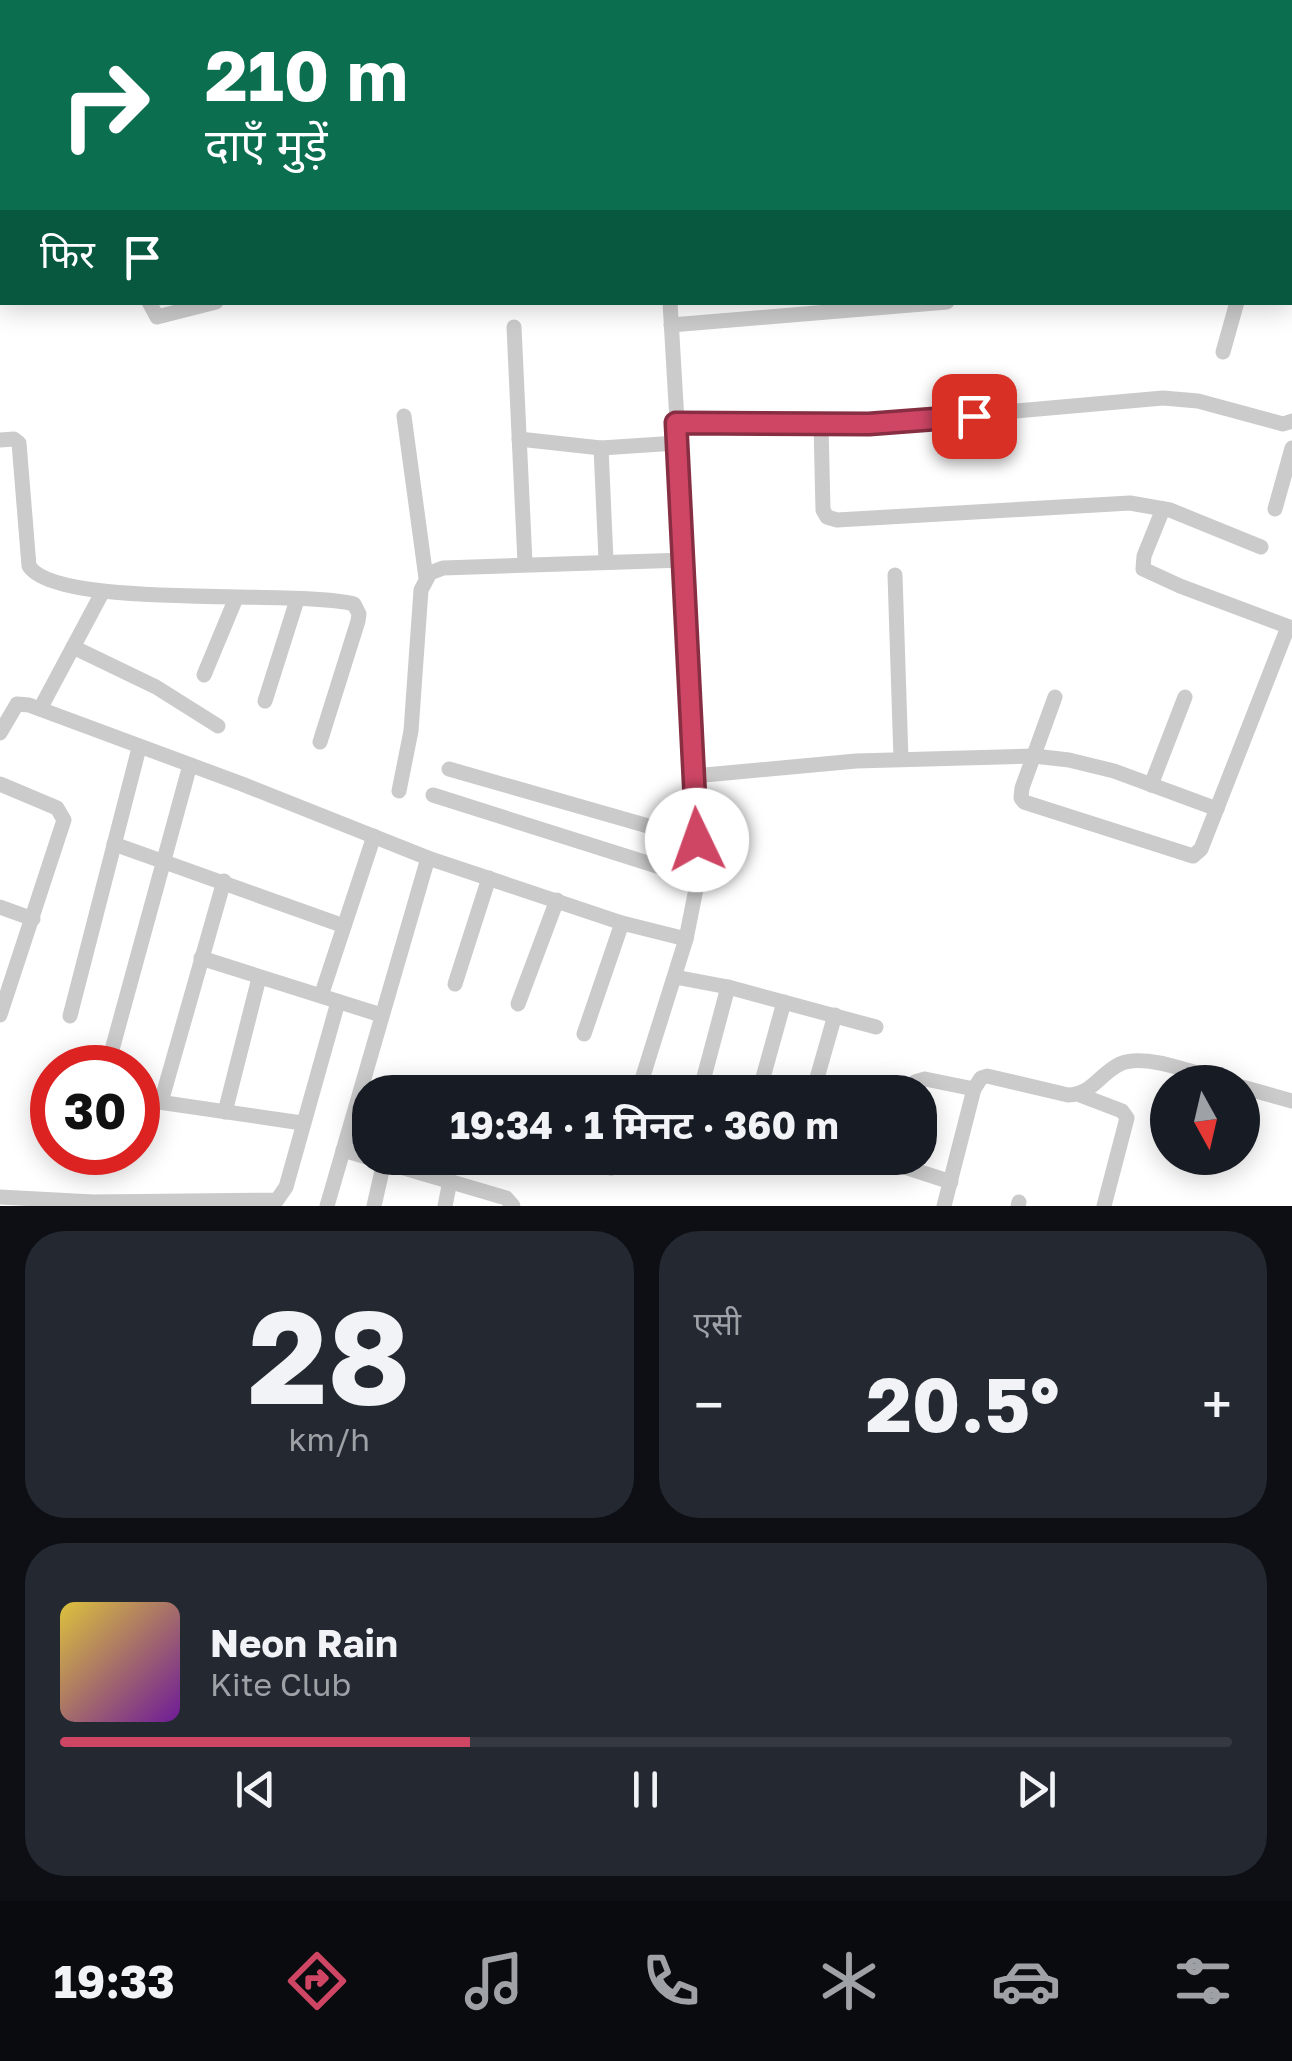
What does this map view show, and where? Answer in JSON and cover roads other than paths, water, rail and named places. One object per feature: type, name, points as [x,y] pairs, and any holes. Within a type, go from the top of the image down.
[{"type":"street","points":[[150,305],[156,317],[204,305]]},
{"type":"street","points":[[643,1075],[686,939],[698,879],[670,305]]},
{"type":"street","points":[[671,325],[911,305]]},
{"type":"street","points":[[1224,352],[1236,305]]},
{"type":"street","points":[[514,327],[525,563]]},
{"type":"street","points":[[676,423],[903,422],[1163,398],[1198,401],[1283,424],[1292,421]]},
{"type":"street","points":[[399,791],[408,748],[421,590],[426,578],[404,416]]},
{"type":"street","points":[[821,424],[824,510],[827,517],[837,520],[1130,502],[1163,508],[1261,546]]},
{"type":"street","points":[[0,440],[14,439],[20,443],[32,572],[102,592],[348,602],[357,607],[359,614],[320,742]]},
{"type":"street","points":[[519,439],[601,448],[676,443]]},
{"type":"street","points":[[601,448],[606,560]]},
{"type":"street","points":[[1275,509],[1292,448]]},
{"type":"street","points":[[1055,698],[1022,788],[1024,802],[1188,856],[1198,853],[1290,627],[1144,569],[1144,556],[1163,508]]},
{"type":"street","points":[[426,578],[443,568],[684,560]]},
{"type":"street","points":[[894,575],[902,759]]},
{"type":"street","points":[[40,709],[102,592]]},
{"type":"street","points":[[204,675],[236,598]]},
{"type":"street","points":[[264,702],[297,600]]},
{"type":"street","points":[[73,647],[156,687],[218,726]]},
{"type":"street","points":[[1151,785],[1185,697]]},
{"type":"street","points":[[0,732],[18,704],[40,709],[428,858],[622,923],[686,939]]},
{"type":"street","points":[[70,1016],[139,748]]},
{"type":"street","points":[[694,776],[902,759],[1034,756],[1068,760],[1217,809]]},
{"type":"street","points":[[113,1045],[190,765]]},
{"type":"street","points":[[450,768],[697,840]]},
{"type":"street","points":[[0,784],[57,808],[62,814],[62,827],[0,1015]]},
{"type":"street","points":[[432,795],[698,879]]},
{"type":"street","points":[[321,996],[374,836]]},
{"type":"street","points":[[114,844],[344,926]]},
{"type":"street","points":[[327,1206],[428,858]]},
{"type":"street","points":[[455,984],[489,878]]},
{"type":"street","points":[[224,881],[161,1102],[302,1124]]},
{"type":"street","points":[[518,1004],[557,900]]},
{"type":"street","points":[[0,907],[33,918]]},
{"type":"street","points":[[584,1034],[622,923]]},
{"type":"street","points":[[200,958],[381,1015]]},
{"type":"street","points":[[675,977],[876,1026]]},
{"type":"street","points":[[226,1112],[259,978]]},
{"type":"street","points":[[705,1075],[728,987]]},
{"type":"street","points":[[0,1197],[93,1202],[277,1200],[286,1188],[338,1002]]},
{"type":"street","points":[[764,1075],[784,1002]]},
{"type":"street","points":[[818,1075],[836,1015]]},
{"type":"street","points":[[944,1206],[974,1090],[981,1078],[987,1076],[1068,1096],[1092,1089],[1111,1070],[1131,1060],[1161,1065]]},
{"type":"street","points":[[937,1082],[974,1090]]},
{"type":"street","points":[[1260,1092],[1292,1101]]},
{"type":"street","points":[[1080,1095],[1122,1112],[1127,1118],[1104,1206]]},
{"type":"street","points":[[343,1150],[352,1153]]},
{"type":"street","points":[[374,1206],[381,1175]]},
{"type":"street","points":[[429,1175],[506,1198],[513,1206]]},
{"type":"street","points":[[931,1175],[951,1182]]},
{"type":"street","points":[[444,1206],[450,1181]]}]
